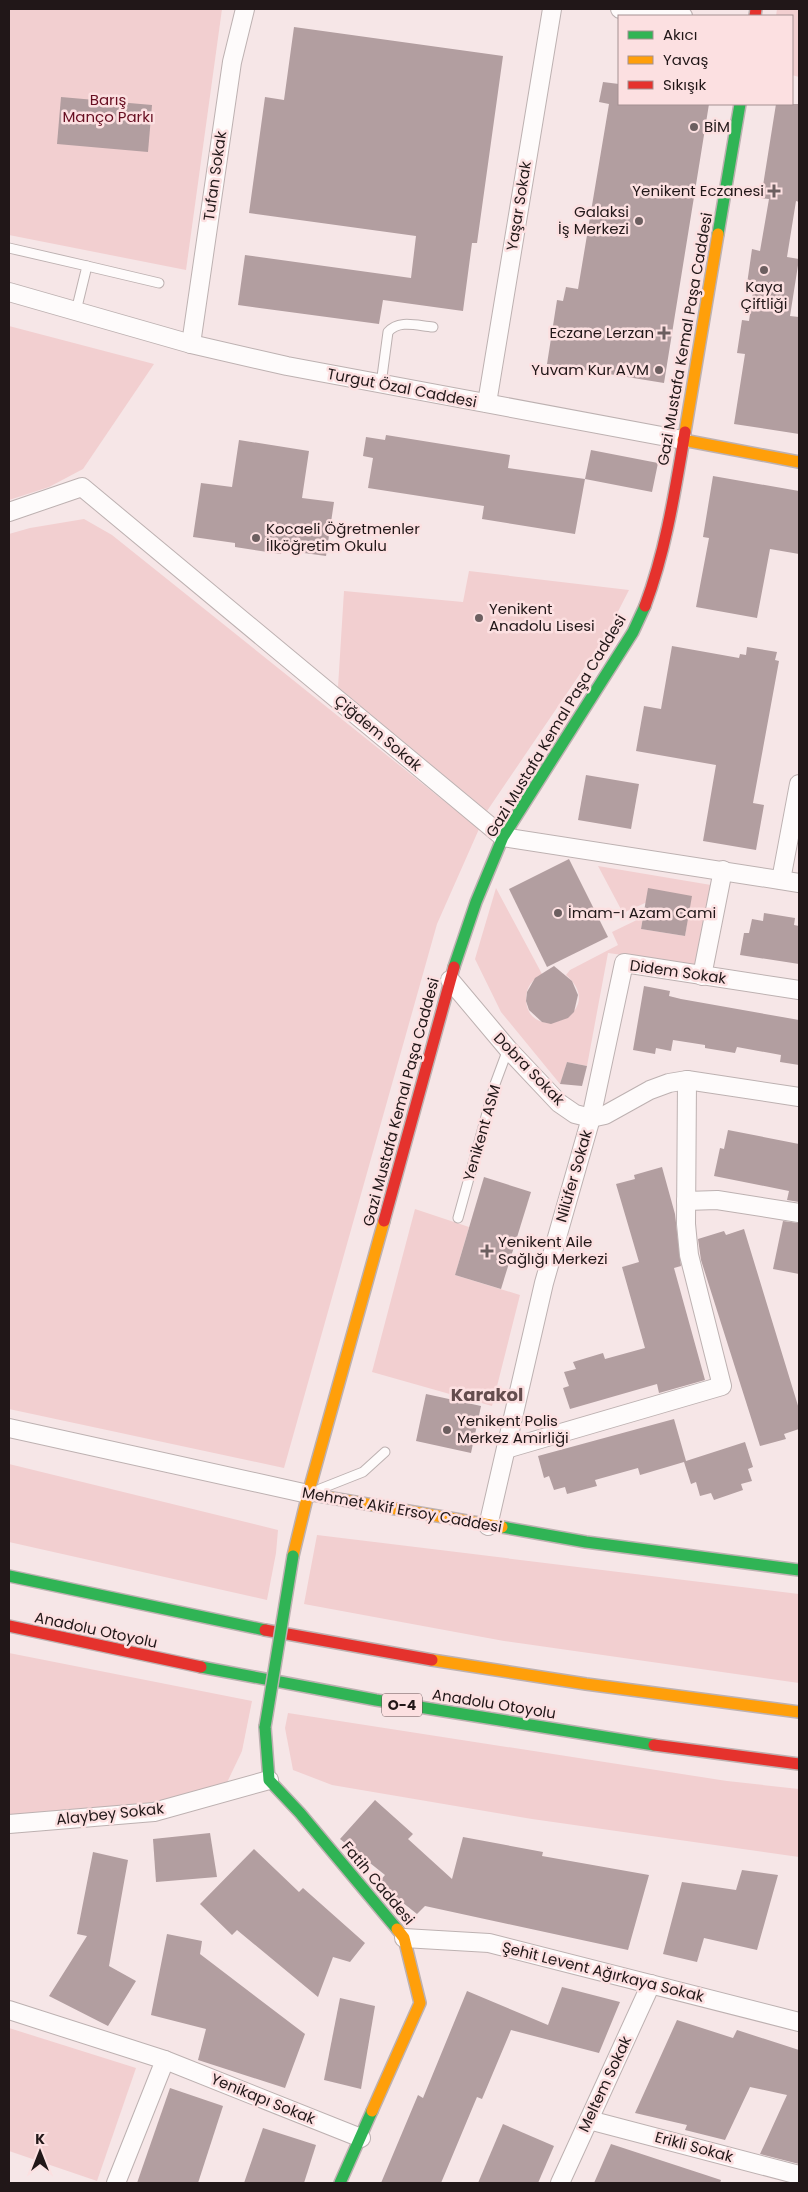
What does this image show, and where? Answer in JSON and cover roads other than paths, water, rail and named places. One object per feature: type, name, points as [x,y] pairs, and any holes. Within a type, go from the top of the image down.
[{"type":"main road","name":"Gazi Mustafa Kemal Paşa Caddesi","points":[[269,1780],[265,1727],[293,1556],[308,1494],[450,980],[476,902],[503,837],[633,632],[646,606],[664,546],[740,105]]},
{"type":"main road","name":"Turgut Özal Caddesi","points":[[683,440],[799,462]]},
{"type":"main road","name":"Mehmet Akif Ersoy Caddesi","points":[[308,1494],[586,1542],[799,1570]]},
{"type":"main road","points":[[9,1576],[148,1606],[372,1650],[568,1680],[799,1712]]},
{"type":"main road","name":"Anadolu Otoyolu","points":[[9,1626],[129,1653],[367,1699],[707,1754],[799,1764]]},
{"type":"main road","name":"Fatih Caddesi","points":[[269,1780],[300,1813],[404,1938],[420,2003],[340,2183]]},
{"type":"street","name":"Tufan Sokak","points":[[192,344],[232,62],[245,9]]},
{"type":"street","name":"Yaşar Sokak","points":[[487,403],[552,9]]},
{"type":"street","points":[[620,9],[674,15]]},
{"type":"street","name":"Turgut Özal Caddesi","points":[[9,292],[192,344],[287,366],[683,440]]},
{"type":"street","name":"Çiğdem Sokak","points":[[9,512],[82,487],[503,837]]},
{"type":"street","points":[[781,880],[799,784]]},
{"type":"street","points":[[503,837],[799,883]]},
{"type":"street","points":[[702,976],[723,870]]},
{"type":"street","name":"Didem Sokak","points":[[591,1118],[624,963],[799,990]]},
{"type":"street","name":"Dobra Sokak","points":[[450,980],[508,1049],[559,1103],[575,1114],[591,1118]]},
{"type":"street","points":[[591,1118],[618,1109],[650,1090],[669,1083],[687,1080],[799,1097]]},
{"type":"street","points":[[506,1449],[722,1386],[689,1256],[686,1200],[687,1080]]},
{"type":"street","name":"Nilüfer Sokak","points":[[488,1526],[544,1283],[591,1118]]},
{"type":"street","points":[[686,1200],[717,1200],[799,1213]]},
{"type":"street","name":"Mehmet Akif Ersoy Caddesi","points":[[9,1428],[308,1494]]},
{"type":"street","name":"Alaybey Sokak","points":[[9,1824],[154,1812],[269,1780]]},
{"type":"street","name":"Şehit Levent Ağırkaya Sokak","points":[[404,1938],[489,1943],[799,2022]]},
{"type":"street","name":"Meltem Sokak","points":[[560,2183],[651,1984]]},
{"type":"street","name":"Yenikapı Sokak","points":[[9,2010],[165,2060],[361,2138]]},
{"type":"street","points":[[116,2183],[165,2060]]},
{"type":"street","name":"Erikli Sokak","points":[[589,2120],[799,2175]]},
{"type":"lane","points":[[9,248],[159,283]]},
{"type":"lane","points":[[76,311],[87,266]]},
{"type":"lane","points":[[381,384],[388,332],[398,324],[433,327]]},
{"type":"lane","name":"Yenikent ASM","points":[[458,1218],[495,1084],[508,1049]]},
{"type":"lane","points":[[308,1494],[363,1472],[385,1452]]},
{"type":"place","name":"BİM","points":[[694,127]]},
{"type":"place","name":"Yenikent Eczanesi","points":[[774,191]]},
{"type":"place","name":"Galaksi İş Merkezi","points":[[639,221]]},
{"type":"place","name":"Kaya Çiftliği","points":[[764,270]]},
{"type":"place","name":"Eczane Lerzan","points":[[664,333]]},
{"type":"place","name":"Yuvam Kur AVM","points":[[659,370]]},
{"type":"place","name":"Kocaeli Öğretmenler İlköğretim Okulu","points":[[256,538]]},
{"type":"place","name":"Yenikent Anadolu Lisesi","points":[[479,618]]},
{"type":"place","name":"İmam-ı Azam Cami","points":[[558,913]]},
{"type":"place","name":"Yenikent Aile Sağlığı Merkezi","points":[[487,1251]]},
{"type":"place","name":"Yenikent Polis Merkez Amirliği","points":[[447,1430]]},
{"type":"district","name":"Karakol","points":[[487,1395]]},
{"type":"park label","name":"Barış Manço Parkı","points":[[108,108]]}]
